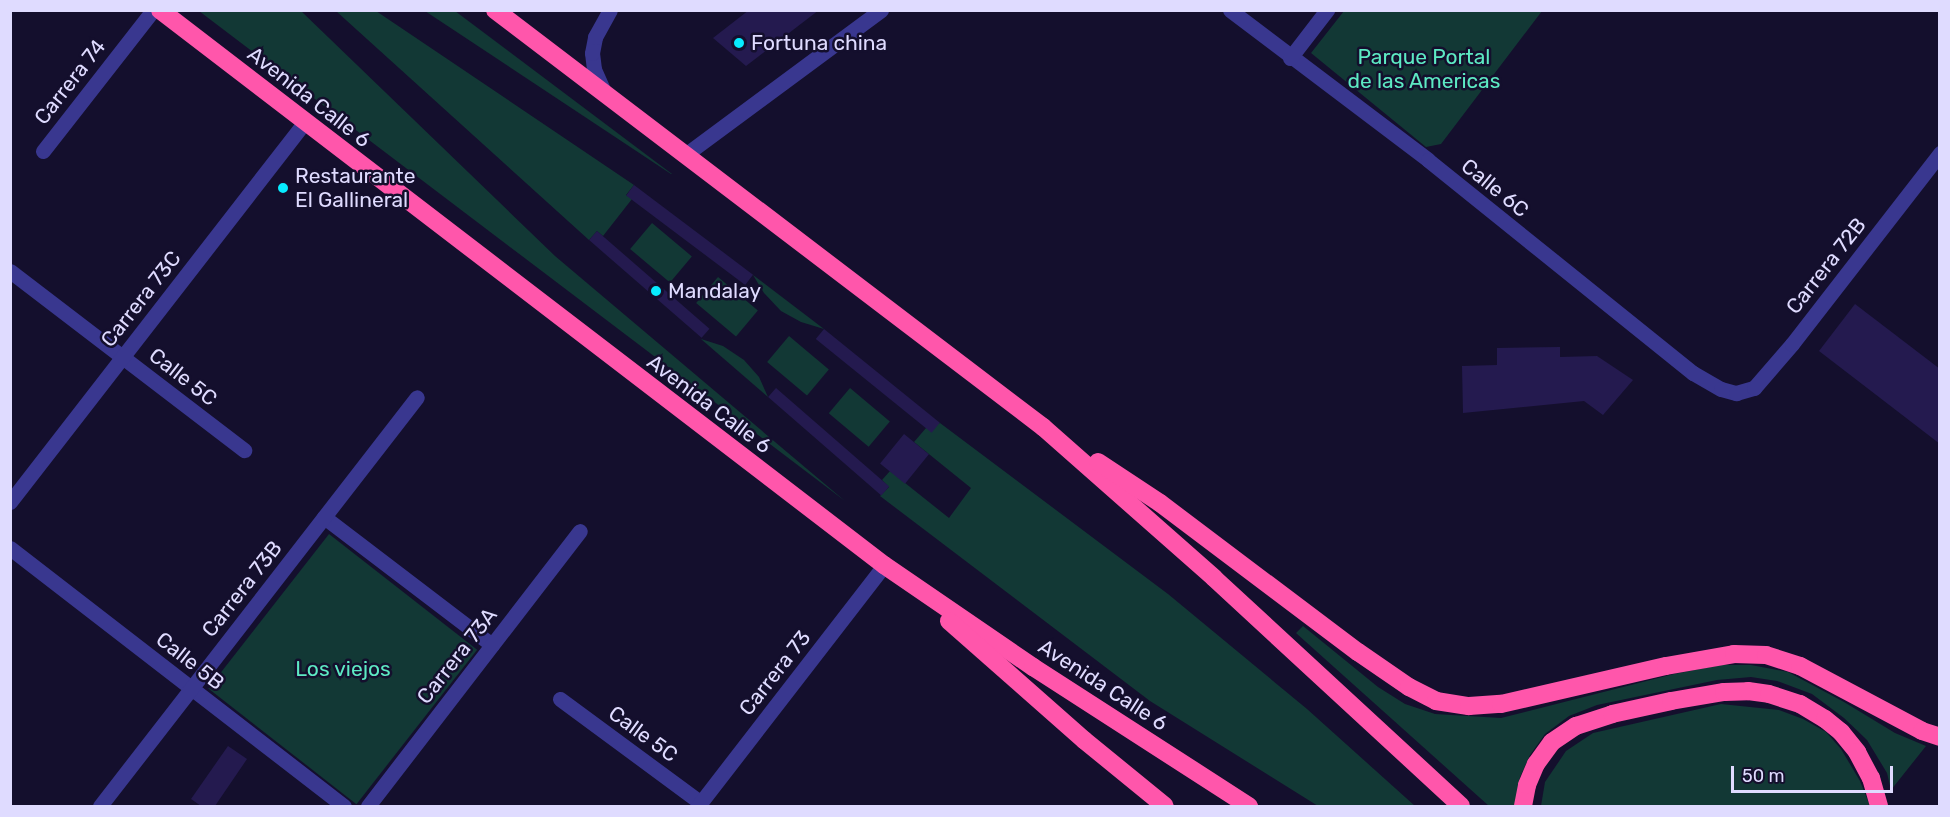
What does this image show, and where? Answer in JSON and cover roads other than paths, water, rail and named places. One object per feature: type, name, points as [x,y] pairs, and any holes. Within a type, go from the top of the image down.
[{"type":"highway","name":"Avenida Calle 6","points":[[160,10],[304,123],[884,565],[1033,667],[1249,807]]},
{"type":"highway","points":[[495,10],[1043,427],[1214,578],[1461,807]]},
{"type":"highway","points":[[1043,427],[1160,503],[1358,652],[1409,687],[1436,701],[1469,706],[1501,704],[1666,666],[1734,654],[1766,655],[1800,666],[1915,727],[1940,737]]},
{"type":"highway","points":[[884,565],[1075,733],[1165,807]]},
{"type":"highway","points":[[1523,807],[1527,785],[1536,764],[1552,742],[1576,726],[1612,714],[1724,692],[1748,692],[1783,697],[1825,719],[1857,752],[1871,778],[1879,807]]},
{"type":"street","name":"Carrera 74","points":[[43,151],[153,10]]},
{"type":"street","points":[[605,94],[594,69],[592,53],[595,37],[610,10]]},
{"type":"street","points":[[685,155],[881,10]]},
{"type":"street","name":"Calle 6C","points":[[1230,10],[1290,58],[1428,160],[1693,373],[1721,388],[1737,393]]},
{"type":"street","points":[[1290,58],[1327,10]]},
{"type":"street","name":"Carrera 73C","points":[[10,502],[304,123]]},
{"type":"street","name":"Carrera 72B","points":[[1737,393],[1754,388],[1792,344],[1940,153]]},
{"type":"street","name":"Calle 5C","points":[[10,271],[244,450]]},
{"type":"street","name":"Carrera 73B","points":[[100,807],[417,398]]},
{"type":"street","points":[[324,517],[492,645]]},
{"type":"street","name":"Carrera 73A","points":[[368,807],[580,531]]},
{"type":"street","name":"Calle 5B","points":[[10,548],[344,807]]},
{"type":"street","name":"Carrera 73","points":[[699,805],[884,565]]},
{"type":"street","name":"Calle 5C","points":[[560,699],[699,805]]},
{"type":"place","name":"Fortuna china","points":[[739,43]]},
{"type":"place","name":"Restaurante El Gallineral","points":[[283,188]]},
{"type":"place","name":"Mandalay","points":[[656,291]]},
{"type":"park label","name":"Parque Portal de las Americas","points":[[1424,69]]},
{"type":"park label","name":"Los viejos","points":[[343,669]]}]
